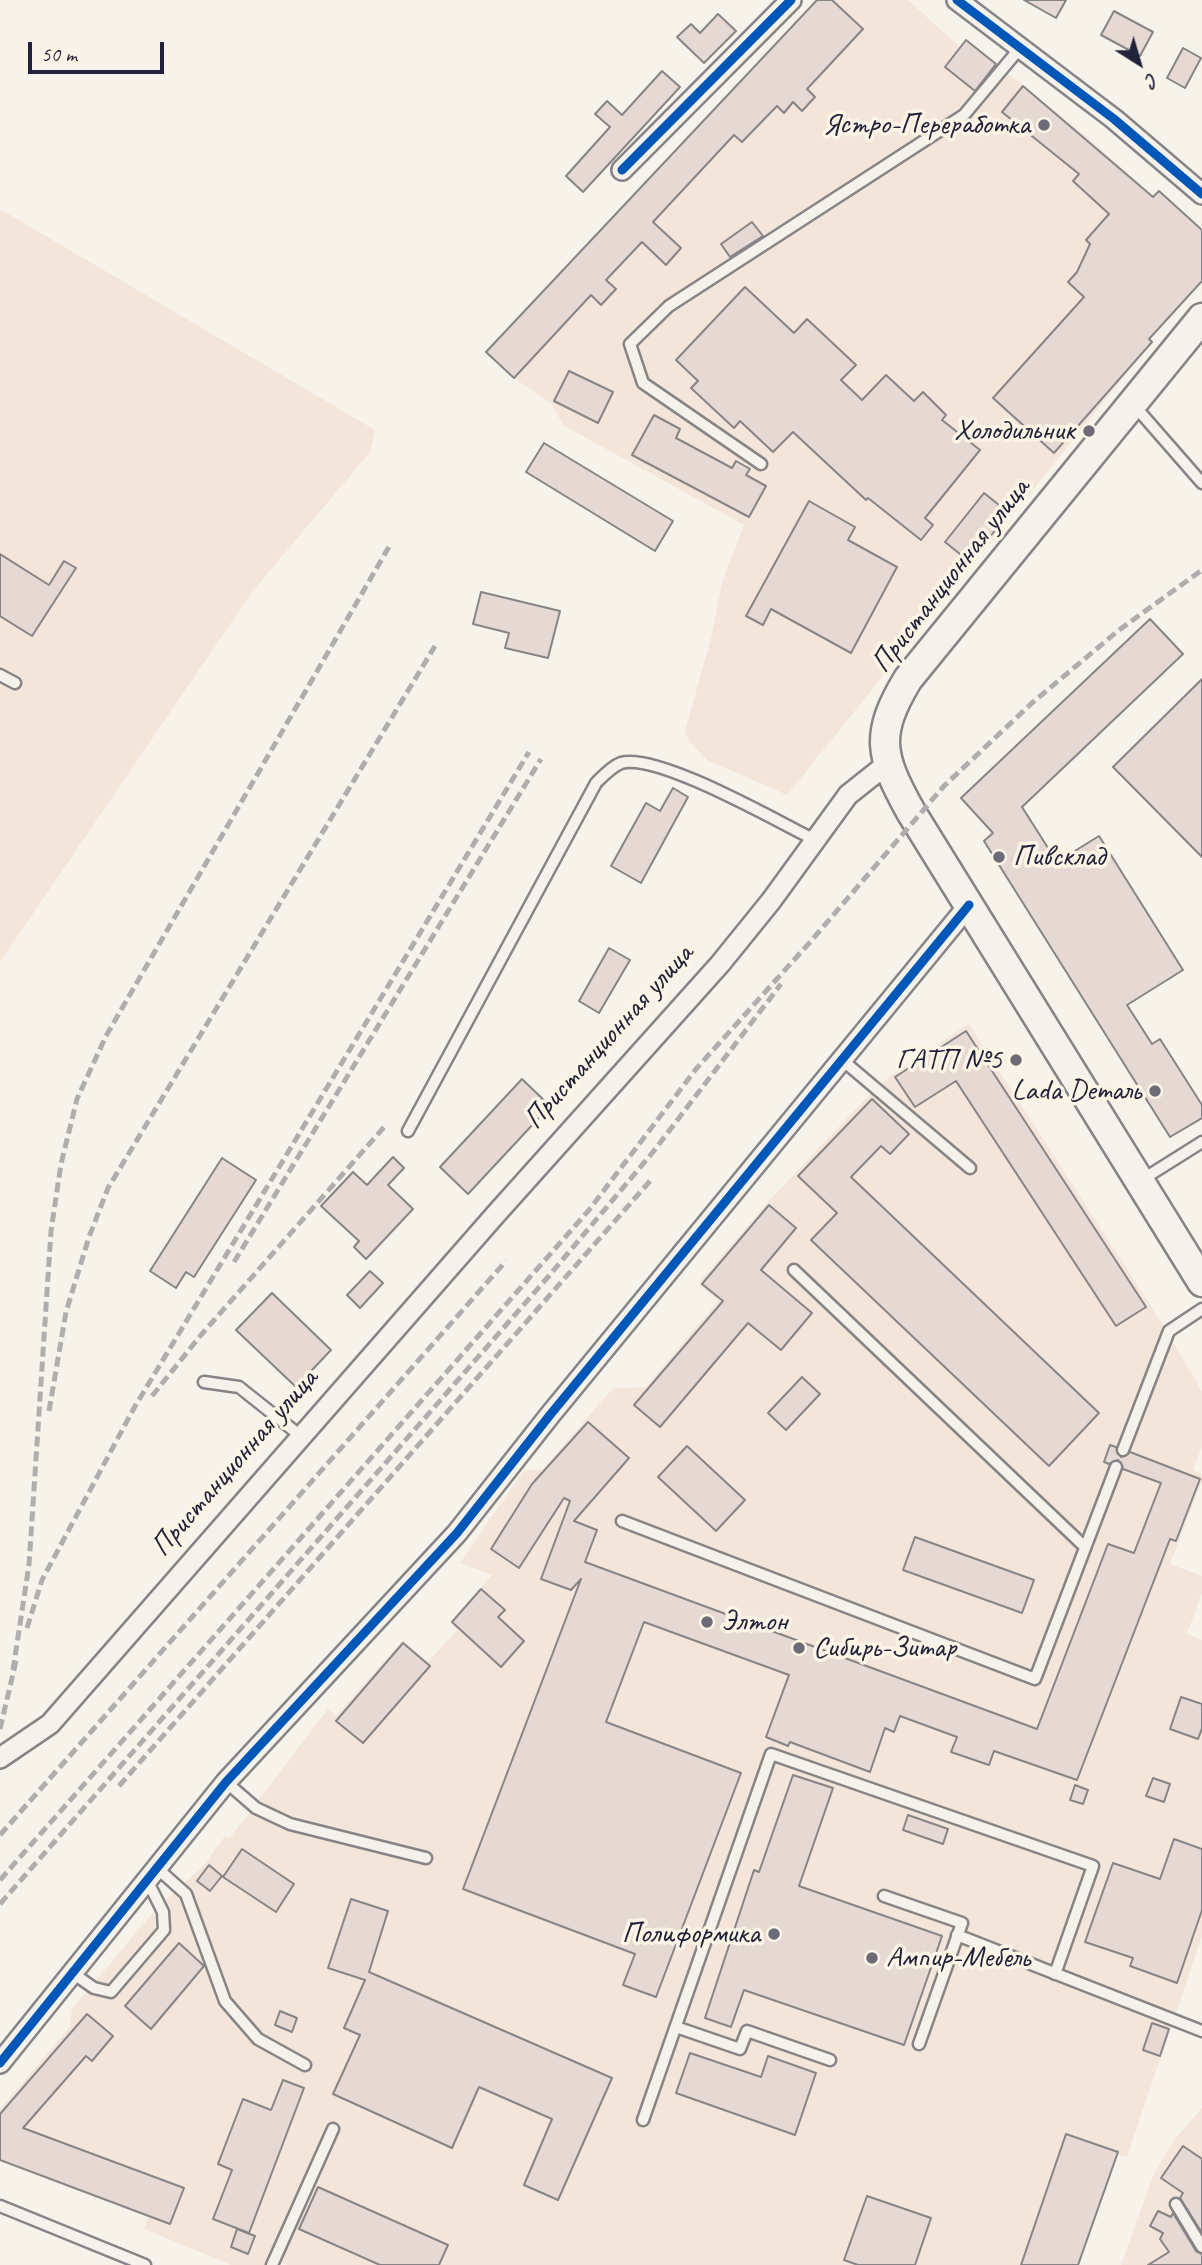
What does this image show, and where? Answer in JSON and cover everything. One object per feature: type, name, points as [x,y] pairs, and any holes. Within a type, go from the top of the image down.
[{"type":"main road","name":"Пристанционная улица","points":[[887,764],[884,739],[890,708],[908,679],[1202,318]]},
{"type":"main road","points":[[887,764],[911,812],[1202,1282]]},
{"type":"street","points":[[622,170],[791,0]]},
{"type":"street","points":[[957,0],[1114,119],[1202,194]]},
{"type":"street","name":"Пристанционная улица","points":[[0,1758],[50,1724],[496,1214],[720,964],[771,901],[848,795],[887,764]]},
{"type":"street","points":[[0,2063],[71,1971],[153,1875],[226,1782],[457,1533],[969,905]]},
{"type":"lane","points":[[761,464],[643,383],[630,344],[669,306],[964,115],[1020,48]]},
{"type":"lane","points":[[1132,402],[1202,483]]},
{"type":"lane","points":[[0,675],[15,683]]},
{"type":"lane","points":[[408,1130],[596,783],[609,770],[622,763],[639,762],[681,774],[815,840]]},
{"type":"lane","points":[[841,1059],[970,1168]]},
{"type":"lane","points":[[1139,1181],[1202,1142]]},
{"type":"lane","points":[[794,1270],[1085,1547]]},
{"type":"lane","points":[[1123,1450],[1169,1331],[1202,1309]]},
{"type":"lane","points":[[204,1382],[239,1387],[303,1437]]},
{"type":"lane","points":[[622,1521],[1035,1679],[1116,1466]]},
{"type":"lane","points":[[643,2120],[771,1754],[1093,1866],[1055,1974]]},
{"type":"lane","points":[[226,1782],[256,1808],[290,1824],[426,1858]]},
{"type":"lane","points":[[71,1971],[94,1988],[111,1992],[164,1930],[163,1912],[153,1875]]},
{"type":"lane","points":[[153,1875],[187,1894],[225,2001],[258,2039],[305,2064]]},
{"type":"lane","points":[[884,1896],[961,1923],[919,2044]]},
{"type":"lane","points":[[957,1935],[1202,2031]]},
{"type":"lane","points":[[676,2027],[740,2049],[747,2031],[830,2060]]},
{"type":"lane","points":[[272,2265],[333,2129]]},
{"type":"lane","points":[[1176,2204],[1202,2247]]},
{"type":"lane","points":[[0,2206],[145,2265]]},
{"type":"shaded area","points":[[817,0],[908,0],[960,47],[966,40],[1087,137],[1153,196],[1159,191],[1202,230],[1202,281],[1150,339],[1152,342],[787,795],[707,760],[689,741],[685,731],[712,635],[722,582],[744,525],[563,425],[552,404],[514,378],[486,352]]},
{"type":"shaded area","points":[[0,209],[375,430],[370,452],[252,592],[0,962]]},
{"type":"shaded area","points":[[969,1024],[1163,1325],[1202,1391],[1202,1447],[1193,1470],[1202,1474],[1202,1481],[1170,1564],[1202,1576],[1202,1593],[1187,1634],[1202,1640],[1202,1936],[1127,2157],[1118,2155],[1079,2265],[288,2265],[270,2258],[266,2265],[231,2265],[144,2229],[148,2217],[0,2162],[0,2109],[70,2027],[72,2009],[155,1910],[204,1865],[225,1836],[229,1839],[328,1709],[336,1716],[403,1640],[428,1662],[457,1630],[450,1622],[492,1575],[460,1563],[524,1470],[542,1470],[613,1388],[646,1387],[718,1301],[698,1284],[767,1203],[869,1095],[893,1074]]},
{"type":"shaded area","points":[[1202,2108],[1202,2265],[1121,2265],[1153,2176],[1174,2140]]},
{"type":"building","points":[[817,0],[832,0],[863,29],[807,89],[815,97],[802,111],[793,102],[784,113],[777,106],[742,142],[734,135],[653,222],[681,248],[666,265],[642,242],[606,280],[616,289],[601,305],[591,295],[514,378],[486,352]]},
{"type":"building","points":[[1024,0],[1066,0],[1056,18]]},
{"type":"building","points":[[1114,11],[1153,32],[1140,56],[1101,35]]},
{"type":"building","points":[[718,14],[736,31],[704,63],[677,37],[691,24],[700,33]]},
{"type":"building","points":[[966,40],[996,64],[975,91],[945,67]]},
{"type":"building","points":[[1183,48],[1201,58],[1185,88],[1167,78]]},
{"type":"building","points":[[662,71],[680,87],[583,192],[566,176],[610,127],[595,114],[607,101],[622,115]]},
{"type":"building","points":[[1023,86],[1153,197],[1159,191],[1202,230],[1202,281],[1149,339],[1152,342],[1054,453],[993,398],[1084,297],[1068,282],[1077,272],[1090,244],[1086,240],[1109,214],[1073,181],[1079,174],[1002,112]]},
{"type":"building","points":[[752,222],[763,236],[730,257],[721,244]]},
{"type":"building","points":[[745,287],[794,333],[807,319],[856,365],[841,380],[862,400],[886,375],[914,401],[923,392],[946,415],[942,420],[980,450],[925,518],[933,525],[921,540],[868,498],[866,500],[793,432],[773,452],[740,421],[734,428],[691,388],[698,381],[676,360]]},
{"type":"building","points":[[569,371],[613,392],[598,423],[554,401]]},
{"type":"building","points":[[654,415],[680,429],[676,438],[732,468],[736,461],[750,469],[746,475],[766,486],[749,517],[632,455]]},
{"type":"building","points":[[544,443],[673,521],[655,551],[526,472]]},
{"type":"building","points":[[984,493],[1009,513],[970,562],[945,542]]},
{"type":"building","points":[[809,501],[855,527],[848,540],[897,567],[851,653],[771,609],[763,625],[746,616]]},
{"type":"building","points":[[0,554],[49,585],[64,561],[76,568],[32,636],[0,616]]},
{"type":"building","points":[[481,592],[560,611],[548,658],[505,648],[509,633],[473,624]]},
{"type":"building","points":[[1150,619],[1183,654],[1022,807],[1057,862],[1099,836],[1183,970],[1127,1005],[1152,1044],[1160,1039],[1202,1105],[1202,1118],[1170,1137],[984,841],[993,833],[961,798]]},
{"type":"building","points":[[1202,679],[1202,857],[1113,767]]},
{"type":"building","points":[[673,788],[688,797],[641,883],[611,866],[646,803],[660,811]]},
{"type":"building","points":[[609,948],[630,960],[599,1013],[579,1001]]},
{"type":"building","points":[[966,1031],[1146,1307],[1116,1326],[956,1081],[915,1107],[895,1077]]},
{"type":"building","points":[[522,1079],[550,1106],[468,1194],[440,1167]]},
{"type":"building","points":[[872,1099],[909,1134],[890,1154],[881,1146],[851,1177],[1099,1413],[1049,1466],[811,1240],[837,1213],[798,1176]]},
{"type":"building","points":[[393,1157],[404,1168],[388,1185],[413,1209],[366,1259],[354,1247],[359,1241],[321,1206],[353,1172],[367,1185]]},
{"type":"building","points":[[222,1158],[256,1180],[194,1277],[186,1272],[176,1288],[150,1271]]},
{"type":"building","points":[[769,1205],[796,1228],[761,1270],[812,1313],[781,1350],[748,1323],[660,1427],[634,1405],[723,1301],[702,1284]]},
{"type":"building","points":[[370,1271],[383,1283],[360,1308],[347,1295]]},
{"type":"building","points":[[272,1293],[331,1350],[296,1387],[236,1330]]},
{"type":"building","points":[[802,1377],[820,1394],[786,1430],[768,1413]]},
{"type":"building","points":[[588,1422],[629,1458],[574,1521],[597,1530],[585,1562],[1037,1729],[1108,1544],[1134,1553],[1161,1483],[1123,1469],[1118,1460],[1109,1464],[1104,1462],[1110,1445],[1116,1447],[1121,1457],[1130,1452],[1200,1479],[1176,1541],[1170,1539],[1077,1780],[994,1751],[989,1765],[951,1752],[957,1737],[900,1716],[894,1732],[885,1728],[870,1772],[790,1742],[788,1746],[766,1737],[789,1675],[644,1622],[606,1722],[741,1773],[656,1997],[623,1985],[635,1954],[463,1889],[581,1579],[571,1590],[541,1579],[570,1501],[564,1498],[519,1568],[491,1549],[532,1484]]},
{"type":"building","points":[[687,1446],[745,1500],[716,1531],[658,1477]]},
{"type":"building","points":[[915,1537],[1034,1580],[1022,1613],[903,1570]]},
{"type":"building","points":[[481,1589],[505,1610],[498,1617],[524,1641],[501,1667],[452,1622]]},
{"type":"building","points":[[403,1643],[430,1666],[363,1743],[336,1721]]},
{"type":"building","points":[[1181,1697],[1202,1704],[1202,1728],[1198,1739],[1170,1729]]},
{"type":"building","points":[[793,1775],[833,1788],[799,1886],[942,1936],[904,2045],[744,1990],[731,2027],[705,2018],[754,1870],[759,1872]]},
{"type":"building","points":[[1153,1778],[1170,1784],[1164,1802],[1146,1796]]},
{"type":"building","points":[[1075,1785],[1088,1790],[1083,1804],[1070,1800]]},
{"type":"building","points":[[908,1815],[948,1829],[943,1844],[903,1830]]},
{"type":"building","points":[[1174,1839],[1202,1849],[1202,1910],[1177,1983],[1130,1966],[1133,1958],[1085,1942],[1113,1863],[1160,1879]]},
{"type":"building","points":[[242,1849],[294,1884],[276,1912],[223,1877]]},
{"type":"building","points":[[209,1865],[222,1876],[210,1891],[197,1881]]},
{"type":"building","points":[[351,1899],[388,1911],[369,1972],[612,2078],[558,2200],[524,2185],[552,2119],[479,2087],[452,2148],[333,2094],[360,2035],[344,2028],[365,1980],[328,1968]]},
{"type":"building","points":[[179,1943],[204,1966],[151,2029],[125,2006]]},
{"type":"building","points":[[280,2011],[297,2018],[292,2032],[275,2025]]},
{"type":"building","points":[[87,2014],[113,2036],[92,2061],[86,2056],[23,2128],[184,2188],[170,2224],[0,2160],[0,2114]]},
{"type":"building","points":[[1152,2023],[1169,2029],[1160,2056],[1143,2050]]},
{"type":"building","points":[[690,2053],[761,2077],[768,2056],[816,2073],[795,2135],[676,2093]]},
{"type":"building","points":[[283,2080],[304,2088],[249,2233],[213,2219],[232,2170],[218,2164],[243,2099],[271,2110]]},
{"type":"building","points":[[1066,2134],[1118,2152],[1078,2265],[1021,2265]]},
{"type":"building","points":[[1183,2146],[1202,2159],[1202,2233],[1180,2198],[1183,2193],[1161,2178]]},
{"type":"building","points":[[318,2187],[448,2245],[439,2265],[380,2265],[299,2229]]},
{"type":"building","points":[[867,2196],[931,2218],[915,2265],[858,2265],[844,2260]]},
{"type":"building","points":[[1158,2211],[1171,2217],[1173,2213],[1196,2251],[1202,2254],[1202,2265],[1148,2265],[1169,2252],[1160,2239],[1163,2233],[1150,2226]]},
{"type":"building","points":[[237,2229],[255,2236],[248,2254],[231,2247]]},
{"type":"railway","points":[[13,1670],[29,1565],[51,1231],[61,1164],[77,1099],[106,1036],[390,545]]},
{"type":"railway","points":[[0,1880],[589,1210],[696,1069],[811,941],[944,786],[1032,703],[1119,630],[1202,570]]},
{"type":"railway","points":[[49,1411],[66,1312],[89,1237],[108,1188],[435,646]]},
{"type":"railway","points":[[27,1628],[42,1580],[134,1408],[529,752]]},
{"type":"railway","points":[[234,1262],[541,759]]},
{"type":"railway","points":[[0,1904],[548,1277],[653,1152],[781,984]]},
{"type":"railway","points":[[152,1396],[201,1335],[385,1126]]},
{"type":"railway","points":[[119,1786],[650,1181]]},
{"type":"railway","points":[[0,1835],[506,1261]]},
{"type":"railway","points":[[0,1729],[16,1661]]},
{"type":"cycle path","points":[[622,170],[791,0]]},
{"type":"cycle path","points":[[957,0],[1114,119],[1202,194]]},
{"type":"cycle path","points":[[0,2063],[226,1782],[457,1533],[550,1415],[969,905]]},
{"type":"place","name":"Ястро-Переработка","points":[[1044,125]]},
{"type":"place","name":"Холодильник","points":[[1089,431]]},
{"type":"place","name":"Пивсклад","points":[[999,857]]},
{"type":"place","name":"ГАТП №5","points":[[1016,1060]]},
{"type":"place","name":"Lada Dеталь","points":[[1155,1091]]},
{"type":"place","name":"Элтон","points":[[707,1622]]},
{"type":"place","name":"Сибирь-Зитар","points":[[799,1648]]},
{"type":"place","name":"Полиформика","points":[[774,1934]]},
{"type":"place","name":"Ампир-Мебель","points":[[872,1958]]}]
